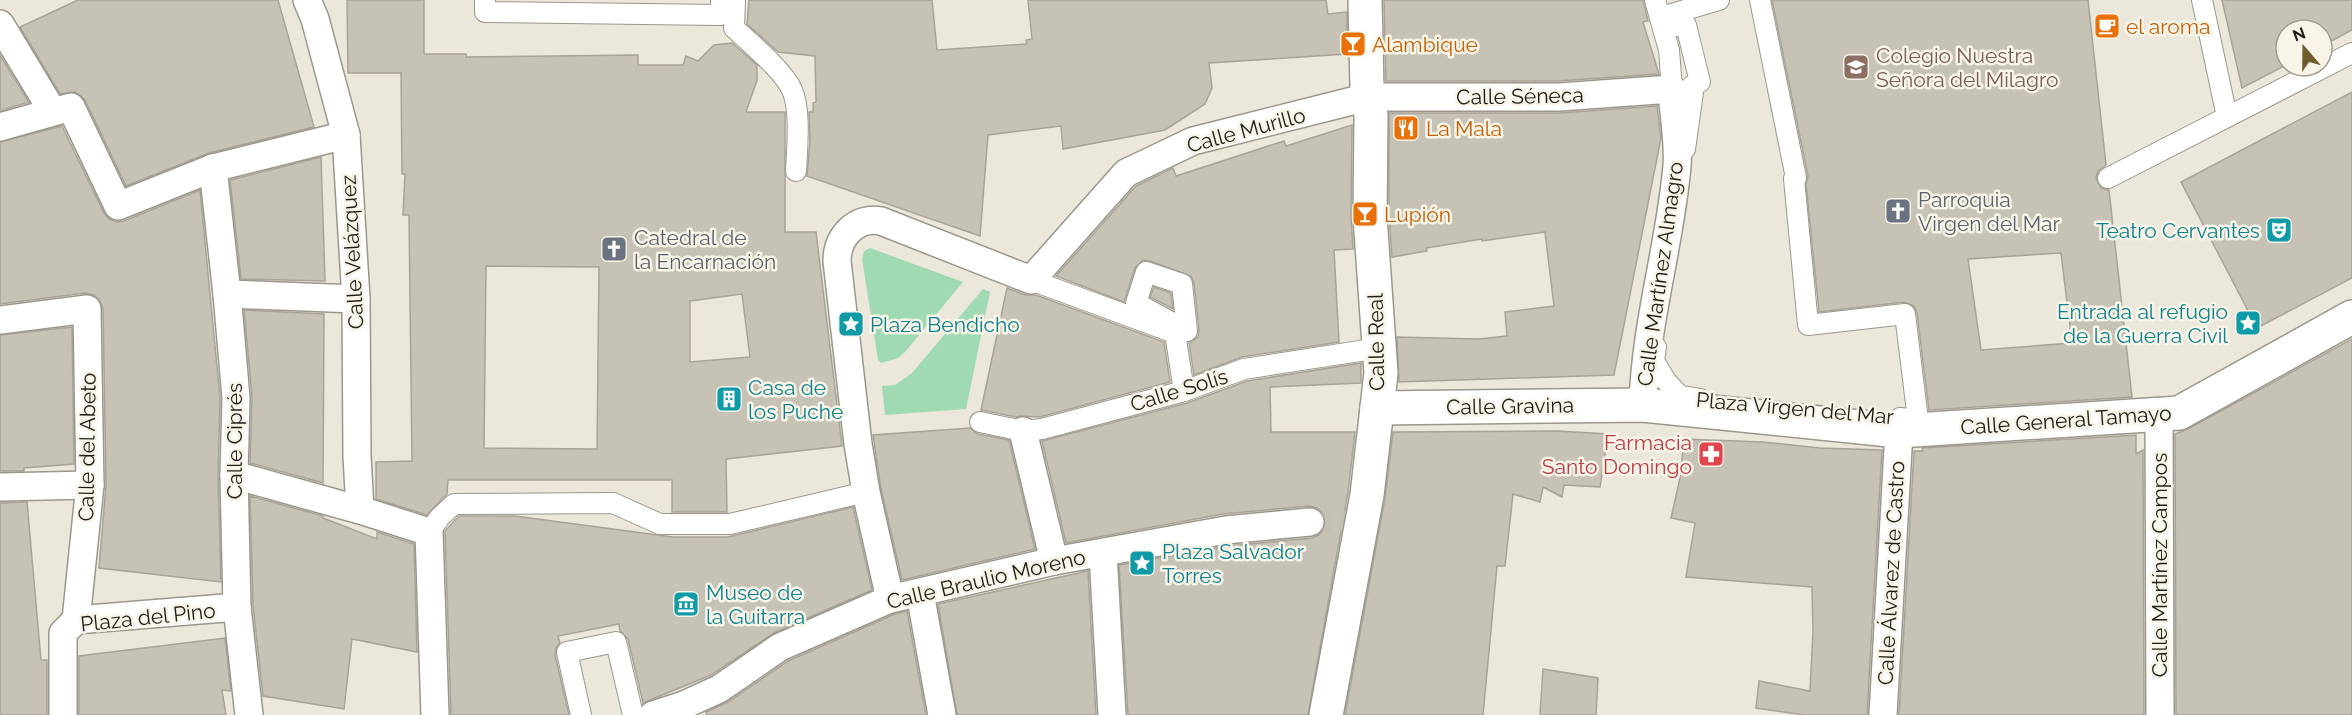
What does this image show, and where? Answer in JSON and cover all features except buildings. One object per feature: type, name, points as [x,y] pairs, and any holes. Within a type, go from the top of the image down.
[{"type":"street","name":"Calle Velázquez","points":[[307,0],[315,19],[346,135],[356,299],[357,456],[360,510]]},
{"type":"street","points":[[485,0],[484,12],[721,15],[721,0]]},
{"type":"street","points":[[735,0],[734,28],[768,59],[792,89],[796,104],[796,171]]},
{"type":"street","name":"Calle Real","points":[[1326,715],[1363,520],[1381,373],[1370,217],[1371,116],[1368,97],[1365,0]]},
{"type":"street","name":"Calle Martínez Almagro","points":[[1643,405],[1643,382],[1653,308],[1677,164],[1670,50],[1655,0]]},
{"type":"street","name":"Plaza Virgen del Mar","points":[[1719,0],[1668,15],[1675,27],[1686,25],[1700,82],[1692,86],[1694,92],[1654,361],[1670,386],[1680,396],[1689,399],[1918,420],[1905,314],[1808,325],[1795,190],[1796,178],[1760,0]]},
{"type":"street","points":[[2202,0],[2227,117]]},
{"type":"street","points":[[0,24],[52,112]]},
{"type":"street","points":[[2108,178],[2352,53]]},
{"type":"street","name":"Calle Séneca","points":[[1368,97],[1559,97],[1672,88]]},
{"type":"street","name":"Calle Murillo","points":[[1031,280],[1126,173],[1193,141],[1368,97]]},
{"type":"street","points":[[0,127],[71,107],[118,206],[213,168],[346,135]]},
{"type":"street","name":"Calle Ciprés","points":[[213,168],[236,398],[234,475],[237,607],[249,715]]},
{"type":"street","points":[[890,599],[866,492],[858,444],[837,261],[841,240],[851,228],[866,220],[881,221],[1175,333],[1184,391]]},
{"type":"street","points":[[227,294],[356,299]]},
{"type":"street","name":"Calle del Abeto","points":[[0,320],[87,309],[90,485],[69,627],[63,715]]},
{"type":"street","name":"Calle General Tamayo","points":[[1899,431],[2179,413],[2352,317]]},
{"type":"street","name":"Calle Solís","points":[[980,422],[1023,431],[1042,429],[1184,391],[1244,369],[1379,348]]},
{"type":"street","name":"Plaza Virgen del Mar","points":[[1643,405],[1899,431]]},
{"type":"street","name":"Calle Gravina","points":[[1377,408],[1643,405]]},
{"type":"street","name":"Calle Martínez Campos","points":[[2159,415],[2160,715]]},
{"type":"street","points":[[1023,431],[1054,561]]},
{"type":"street","name":"Calle Álvarez de Castro","points":[[1883,715],[1899,431]]},
{"type":"street","points":[[234,475],[429,532]]},
{"type":"street","points":[[0,487],[90,485]]},
{"type":"street","points":[[435,715],[429,532],[454,504],[613,503],[660,524],[730,524],[866,492]]},
{"type":"street","name":"Calle Braulio Moreno","points":[[653,715],[686,710],[780,647],[890,599],[1103,552],[1226,530],[1310,522]]},
{"type":"street","points":[[1103,552],[1112,715]]},
{"type":"street","points":[[920,593],[942,715]]},
{"type":"street","name":"Plaza del Pino","points":[[69,627],[237,607]]},
{"type":"street","points":[[581,715],[567,652],[616,642],[633,715]]},
{"type":"green space","points":[[870,248],[963,282],[905,352],[898,358],[881,363],[878,360],[862,259],[864,251]]},
{"type":"green space","points":[[983,289],[990,292],[966,409],[885,415],[882,386],[895,385],[912,373]]},
{"type":"tunnel","points":[[1310,522],[1363,520]]},
{"type":"place","name":"el aroma","points":[[2107,26]]},
{"type":"place","name":"Alambique","points":[[1353,44]]},
{"type":"place","name":"Colegio Nuestra Señora del Milagro","points":[[1856,67]]},
{"type":"place","name":"La Mala","points":[[1406,128]]},
{"type":"place","name":"Parroquia Virgen del Mar","points":[[1898,211]]},
{"type":"place","name":"Lupión","points":[[1365,214]]},
{"type":"place","name":"Teatro Cervantes","points":[[2279,230]]},
{"type":"place","name":"Catedral de la Encarnación","points":[[614,249]]},
{"type":"place","name":"Entrada al refugio de la Guerra Civil","points":[[2248,323]]},
{"type":"place","name":"Plaza Bendicho","points":[[851,324]]},
{"type":"place","name":"Casa de los Puche","points":[[729,399]]},
{"type":"place","name":"Farmacia Santo Domingo","points":[[1711,454]]},
{"type":"place","name":"Plaza Salvador Torres","points":[[1142,563]]},
{"type":"place","name":"Museo de la Guitarra","points":[[686,604]]}]
